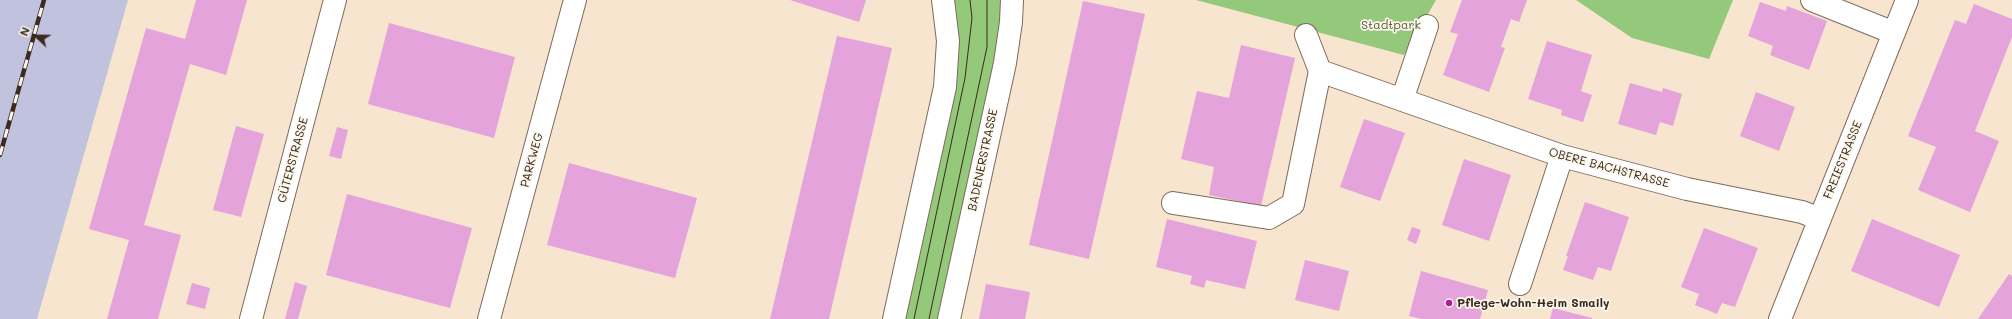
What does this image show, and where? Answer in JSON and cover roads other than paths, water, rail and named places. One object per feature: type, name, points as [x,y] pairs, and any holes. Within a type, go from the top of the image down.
[{"type":"street","name":"GÜTERSTRASSE","points":[[251,319],[335,0]]},
{"type":"street","name":"PARKWEG","points":[[489,319],[575,0]]},
{"type":"street","points":[[894,319],[945,87],[948,41],[943,0]]},
{"type":"street","name":"BADENERSTRASSE","points":[[949,319],[1005,63],[1011,22],[1012,0]]},
{"type":"street","points":[[1812,0],[1894,33]]},
{"type":"street","name":"FREIESTRASSE","points":[[1780,319],[1907,0]]},
{"type":"street","points":[[1402,100],[1427,26]]},
{"type":"street","points":[[1173,203],[1268,218],[1293,204],[1320,71],[1306,35]]},
{"type":"street","name":"OBERE BACHSTRASSE","points":[[1320,71],[1562,156],[1680,187],[1802,212],[1820,219]]},
{"type":"street","points":[[1520,284],[1562,156]]},
{"type":"tram line","points":[[914,319],[965,78],[972,18],[970,0]]},
{"type":"tram line","points":[[929,319],[987,47],[987,0]]},
{"type":"railway","points":[[0,155],[44,0]]},
{"type":"place","name":"Pflege-Wohn-Heim Smaily","points":[[1449,303]]},
{"type":"park label","name":"Stadtpark","points":[[1391,25]]}]
